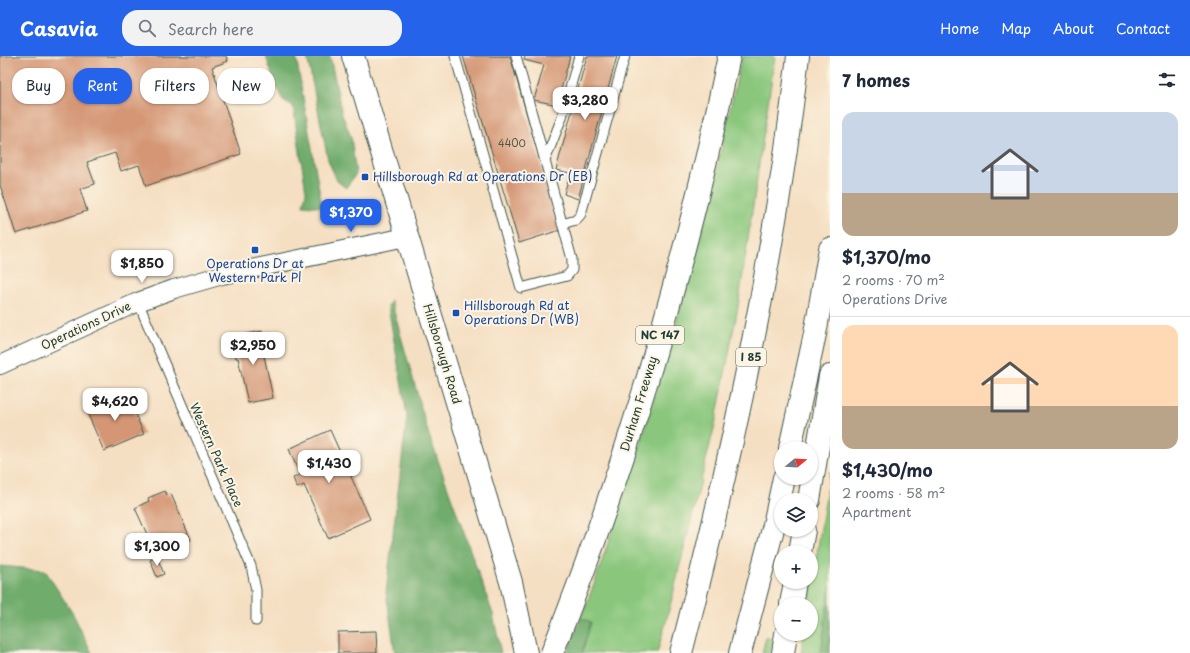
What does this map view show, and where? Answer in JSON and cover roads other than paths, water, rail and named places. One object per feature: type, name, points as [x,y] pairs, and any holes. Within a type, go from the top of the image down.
[{"type":"main road","name":"Hillsborough Road","points":[[353,56],[510,582],[526,653]]},
{"type":"main road","name":"Durham Freeway","points":[[552,653],[570,608],[608,501],[646,383],[677,277],[709,151],[729,56]]},
{"type":"main road","name":"I 85","points":[[681,653],[722,490],[751,360],[782,181],[798,56]]},
{"type":"main road","points":[[792,441],[815,334],[830,249]]},
{"type":"main road","points":[[810,493],[830,376]]},
{"type":"main road","points":[[740,653],[774,525],[783,485]]},
{"type":"main road","points":[[783,653],[785,641]]},
{"type":"street","name":"Operations Drive","points":[[0,366],[138,302],[174,289],[222,275],[406,237]]},
{"type":"lane","points":[[455,56],[521,288],[567,276],[572,270],[572,259],[516,56]]},
{"type":"lane","points":[[545,161],[562,117],[579,56]]},
{"type":"lane","points":[[562,224],[576,220],[581,214],[625,56]]},
{"type":"lane","name":"Western Park Place","points":[[138,302],[251,566],[256,590],[256,621]]},
{"type":"place","name":"Hillsborough Rd at Operations Dr (EB)","points":[[365,177]]},
{"type":"place","name":"Operations Dr at Western Park Pl","points":[[255,250]]},
{"type":"place","name":"Hillsborough Rd at Operations Dr (WB)","points":[[456,313]]}]
